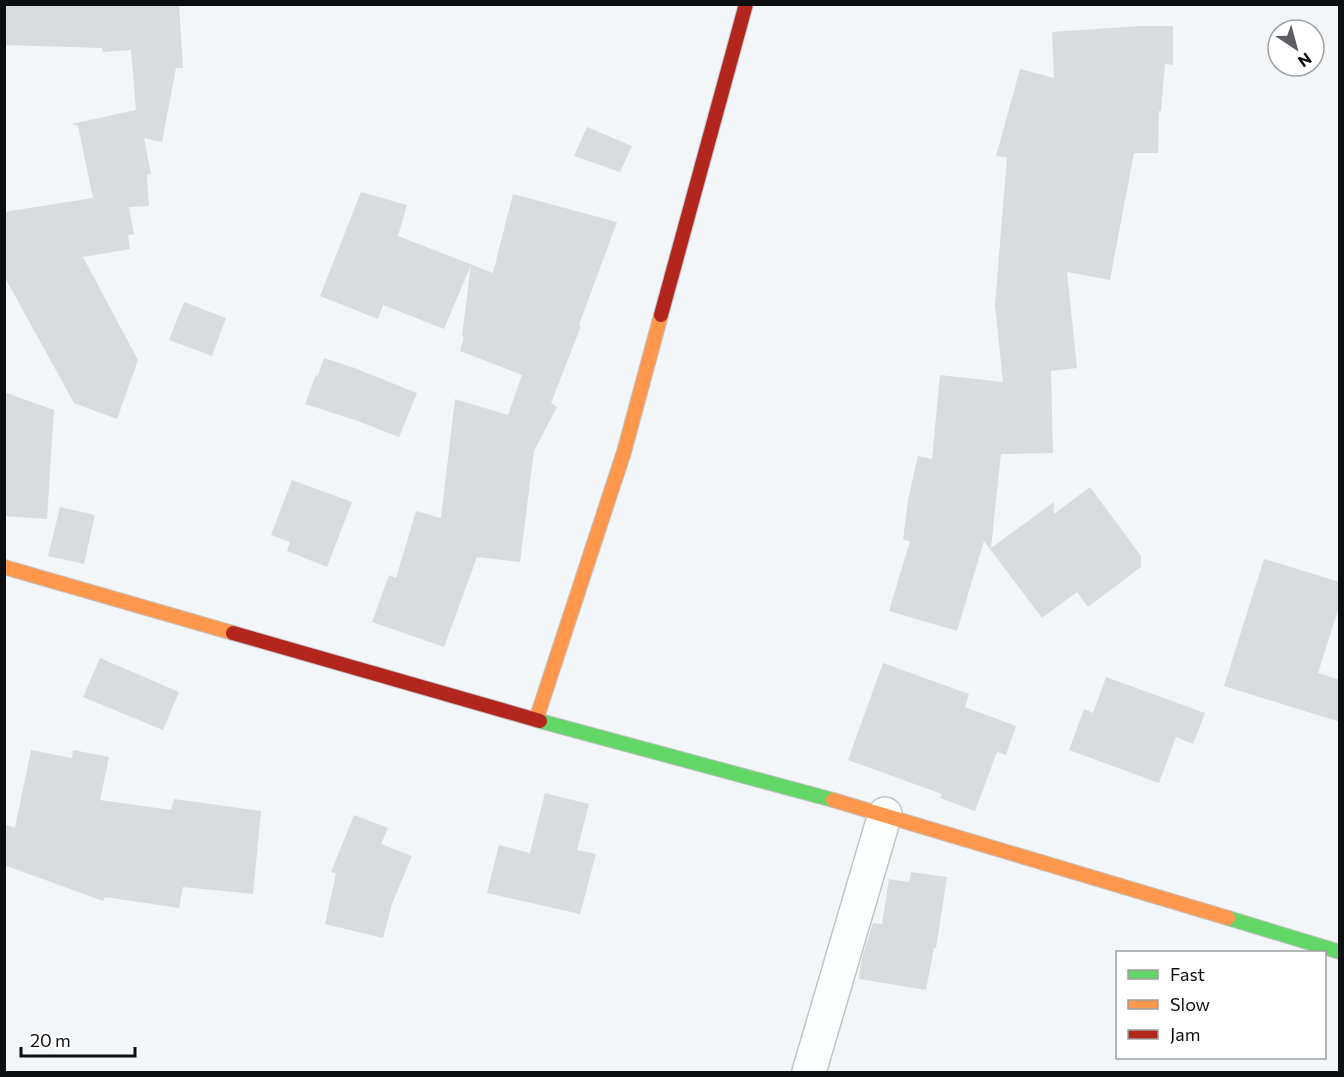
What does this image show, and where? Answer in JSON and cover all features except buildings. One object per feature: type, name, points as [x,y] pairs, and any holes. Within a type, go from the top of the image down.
[{"type":"street","points":[[536,720],[624,452],[746,4]]},
{"type":"street","points":[[4,567],[536,720],[885,814],[1340,952]]},
{"type":"street","points":[[809,1072],[885,814]]},
{"type":"traffic: fast","points":[[540,721],[833,800]]},
{"type":"traffic: fast","points":[[1228,918],[1340,952]]},
{"type":"traffic: slow","points":[[536,720],[624,452],[661,315]]},
{"type":"traffic: slow","points":[[4,567],[233,633]]},
{"type":"traffic: slow","points":[[833,800],[1228,918]]},
{"type":"traffic: jam","points":[[661,315],[746,4]]},
{"type":"traffic: jam","points":[[233,633],[540,721]]}]
